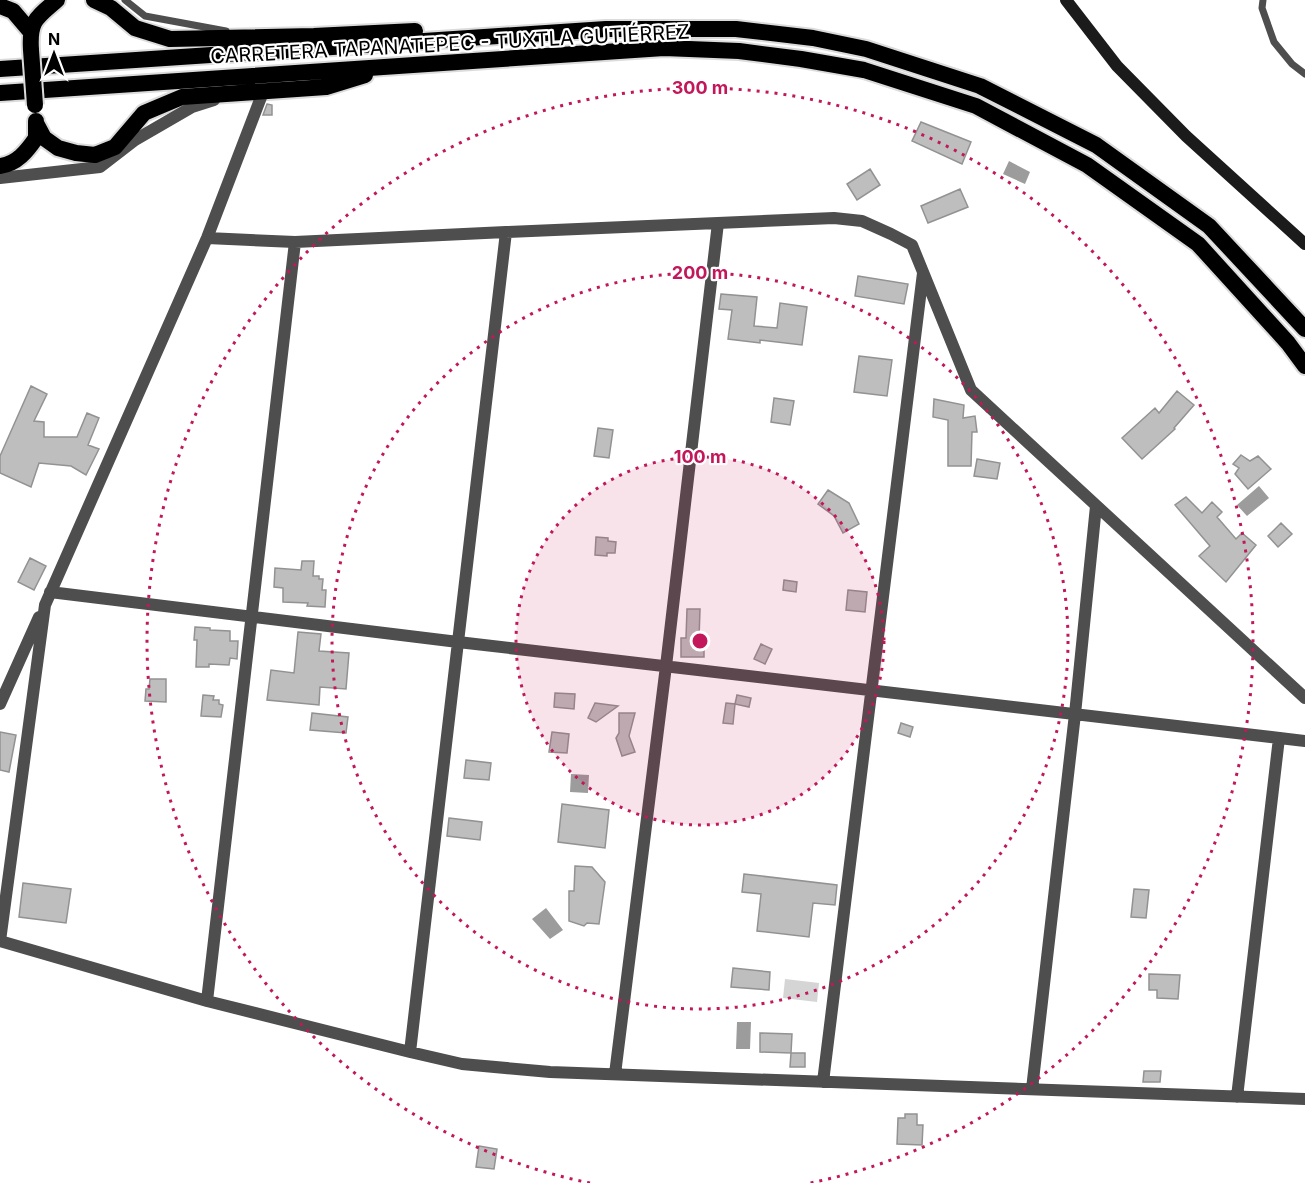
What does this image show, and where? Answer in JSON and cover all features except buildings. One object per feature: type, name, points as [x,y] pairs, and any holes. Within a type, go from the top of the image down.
[{"type":"highway","points":[[0,166],[22,156],[36,138],[30,31],[39,15],[57,0]]},
{"type":"highway","points":[[94,0],[111,8],[135,28],[170,39],[427,30],[463,39]]},
{"type":"highway","points":[[0,6],[13,11],[30,31]]},
{"type":"highway","name":"CARRETERA TAPANATEPEC - TUXTLA GUTIÉRREZ","points":[[0,69],[606,29],[736,29],[813,38],[866,49],[980,86],[1096,145],[1209,226],[1305,329]]},
{"type":"highway","name":"CARRETERA TAPANATEPEC - TUXTLA GUTIÉRREZ","points":[[0,93],[664,48],[739,51],[864,70],[976,106],[1086,165],[1198,244],[1288,343],[1305,366]]},
{"type":"highway","points":[[36,123],[44,138],[58,148],[95,155],[115,147],[144,113],[182,97],[326,87],[390,67]]},
{"type":"main road","points":[[1066,0],[1117,66],[1186,136],[1305,244]]},
{"type":"street","points":[[0,704],[207,238],[263,92]]},
{"type":"street","points":[[0,178],[100,167],[135,140],[192,107],[236,93]]},
{"type":"street","points":[[207,238],[295,242],[834,218],[862,221],[912,245],[971,390],[1305,698]]},
{"type":"street","points":[[615,1074],[718,223]]},
{"type":"street","points":[[410,1052],[506,232]]},
{"type":"street","points":[[207,1001],[295,242]]},
{"type":"street","points":[[823,1082],[923,272]]},
{"type":"street","points":[[1032,1089],[1075,714],[1096,506]]},
{"type":"street","points":[[51,592],[1305,741]]},
{"type":"street","points":[[45,604],[0,941],[207,1001],[462,1064],[550,1072],[1305,1099]]},
{"type":"street","points":[[1237,1097],[1279,738]]},
{"type":"lane","points":[[125,0],[145,16],[259,37]]},
{"type":"lane","points":[[1263,0],[1262,8],[1274,42],[1292,64],[1305,74]]},
{"type":"shaded area","points":[[1009,161],[1030,172],[1025,184],[1003,174]]},
{"type":"shaded area","points":[[1259,486],[1269,498],[1247,516],[1237,505]]},
{"type":"shaded area","points":[[571,774],[589,775],[588,793],[570,792]]},
{"type":"shaded area","points":[[546,908],[563,930],[550,939],[532,919]]},
{"type":"shaded area","points":[[785,979],[819,983],[817,1002],[783,998]]},
{"type":"shaded area","points":[[737,1022],[751,1022],[750,1049],[736,1049]]}]
